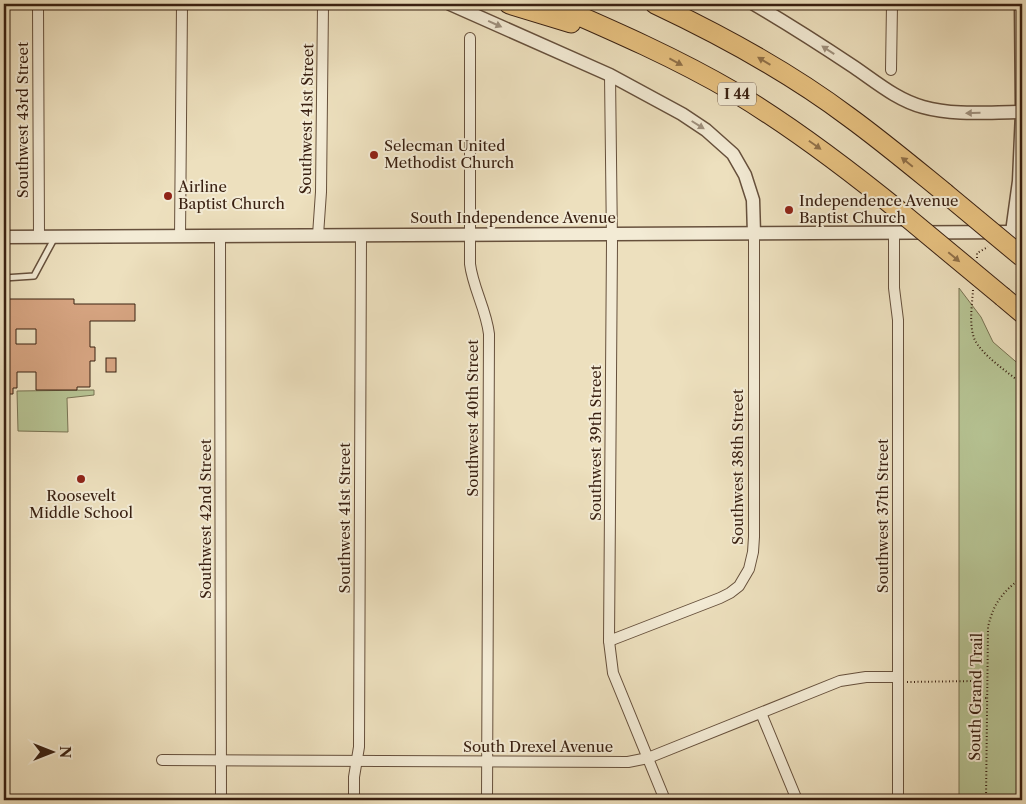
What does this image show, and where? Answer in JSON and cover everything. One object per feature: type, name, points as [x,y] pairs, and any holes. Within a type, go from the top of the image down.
[{"type":"highway","points":[[509,4],[644,45]]},
{"type":"highway","name":"I 44","points":[[552,4],[644,45],[732,91],[787,125],[860,179],[1022,313]]},
{"type":"highway","points":[[655,4],[702,26],[766,62],[849,116],[1022,257]]},
{"type":"highway","points":[[672,4],[702,26]]},
{"type":"street","name":"Southwest 43rd Street","points":[[38,4],[38,237]]},
{"type":"street","points":[[180,237],[182,4]]},
{"type":"street","name":"Southwest 41st Street","points":[[318,235],[321,192],[323,4]]},
{"type":"street","points":[[450,4],[610,75],[682,114],[706,130],[733,154],[745,175],[753,200],[754,234]]},
{"type":"street","points":[[754,4],[830,51],[900,99],[943,112],[1022,112]]},
{"type":"street","points":[[891,70],[892,4]]},
{"type":"street","points":[[1017,232],[1022,112],[1021,4]]},
{"type":"street","name":"Southwest 40th Street","points":[[470,38],[470,234],[472,278],[486,314],[489,334],[487,800]]},
{"type":"street","name":"Southwest 39th Street","points":[[610,75],[612,234],[609,642],[614,672],[665,800]]},
{"type":"street","name":"South Independence Avenue","points":[[4,237],[1017,232]]},
{"type":"street","name":"Southwest 37th Street","points":[[894,233],[894,288],[898,320],[898,800]]},
{"type":"street","name":"Southwest 38th Street","points":[[609,642],[720,598],[739,586],[749,569],[754,536],[754,234]]},
{"type":"street","name":"Southwest 41st Street","points":[[354,800],[354,777],[360,747],[361,235]]},
{"type":"street","name":"Southwest 42nd Street","points":[[220,237],[221,800]]},
{"type":"street","name":"South Drexel Avenue","points":[[162,760],[621,763],[648,758],[840,682],[866,677],[898,680]]},
{"type":"street","points":[[761,713],[797,800]]},
{"type":"lane","points":[[4,278],[34,276],[56,237]]},
{"type":"path","points":[[976,262],[977,253],[991,244]]},
{"type":"path","points":[[974,289],[971,317],[974,338],[986,354],[1022,384]]},
{"type":"path","name":"South Grand Trail","points":[[986,800],[987,635],[991,616],[998,599],[1022,578]]},
{"type":"path","points":[[898,680],[975,681],[979,685],[981,698],[987,698]]},
{"type":"green space","points":[[959,288],[981,317],[993,342],[1022,367],[1022,800],[959,800]]},
{"type":"green space","points":[[94,390],[94,395],[67,398],[68,432],[18,431],[17,391]]},
{"type":"building","points":[[4,299],[74,299],[74,304],[135,304],[135,321],[90,321],[90,347],[95,347],[95,361],[90,361],[90,387],[77,387],[77,390],[36,390],[36,372],[17,372],[17,388],[13,388],[13,394],[4,394]],"holes":[[[16,329],[36,329],[36,344],[16,344]]]},
{"type":"building","points":[[106,358],[116,358],[116,372],[106,372]]},
{"type":"place","name":"Selecman United Methodist Church","points":[[374,155]]},
{"type":"place","name":"Airline Baptist Church","points":[[168,196]]},
{"type":"place","name":"Independence Avenue Baptist Church","points":[[789,210]]},
{"type":"place","name":"Roosevelt Middle School","points":[[81,479]]}]
